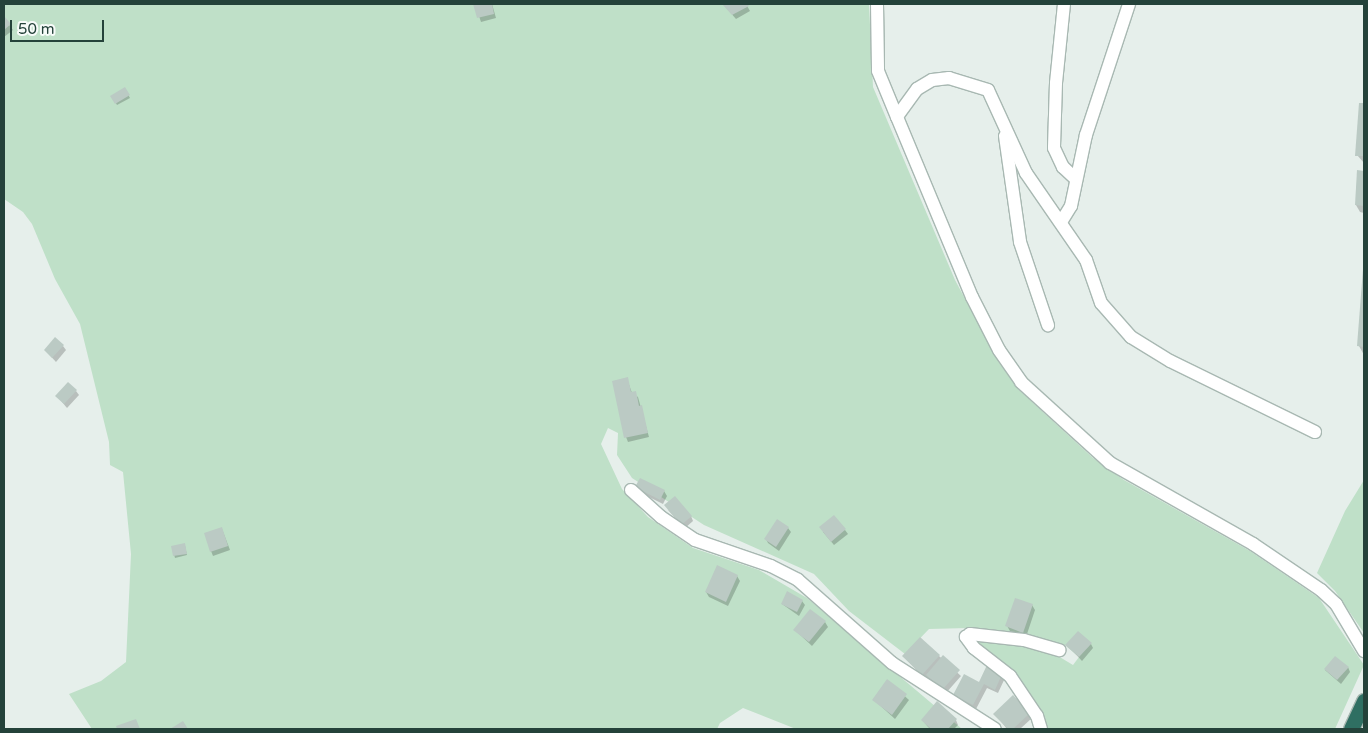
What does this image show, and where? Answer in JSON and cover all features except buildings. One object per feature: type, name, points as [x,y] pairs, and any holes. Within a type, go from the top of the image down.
[{"type":"highway","points":[[1351,729],[1364,701]]},
{"type":"street","points":[[878,4],[878,71],[972,298],[999,350],[1021,382],[1110,463],[1253,544],[1320,590],[1336,604],[1364,651]]},
{"type":"street","points":[[1064,4],[1057,64],[1054,148],[1057,158],[1076,179]]},
{"type":"street","points":[[1061,222],[1071,206],[1086,135],[1128,4]]},
{"type":"street","points":[[897,117],[917,89],[932,80],[949,78],[988,90],[1026,173],[1086,260],[1101,303],[1130,337],[1170,361],[1315,432]]},
{"type":"street","points":[[1004,124],[1020,242],[1048,325]]},
{"type":"street","points":[[631,490],[662,517],[695,540],[771,566],[798,580],[892,662],[994,729]]},
{"type":"street","points":[[1042,729],[1037,716],[1010,676],[974,648],[966,637],[970,634],[1024,640],[1060,650]]},
{"type":"green space","points":[[4,4],[869,4],[873,87],[955,280],[1000,364],[1019,390],[1093,458],[1124,480],[1250,551],[1319,598],[1364,665],[1335,729],[1047,729],[1036,705],[974,641],[1017,643],[1053,653],[1073,665],[1079,657],[1065,645],[968,628],[929,629],[905,654],[849,611],[814,574],[704,525],[632,478],[617,455],[618,433],[608,428],[601,444],[622,489],[648,517],[693,548],[759,570],[807,598],[962,729],[796,729],[743,708],[720,723],[717,729],[92,729],[69,694],[101,681],[126,662],[131,554],[123,472],[110,465],[109,442],[80,324],[55,279],[32,224],[23,212],[4,199]]},
{"type":"green space","points":[[1364,480],[1364,633],[1335,591],[1317,573],[1345,511]]}]
